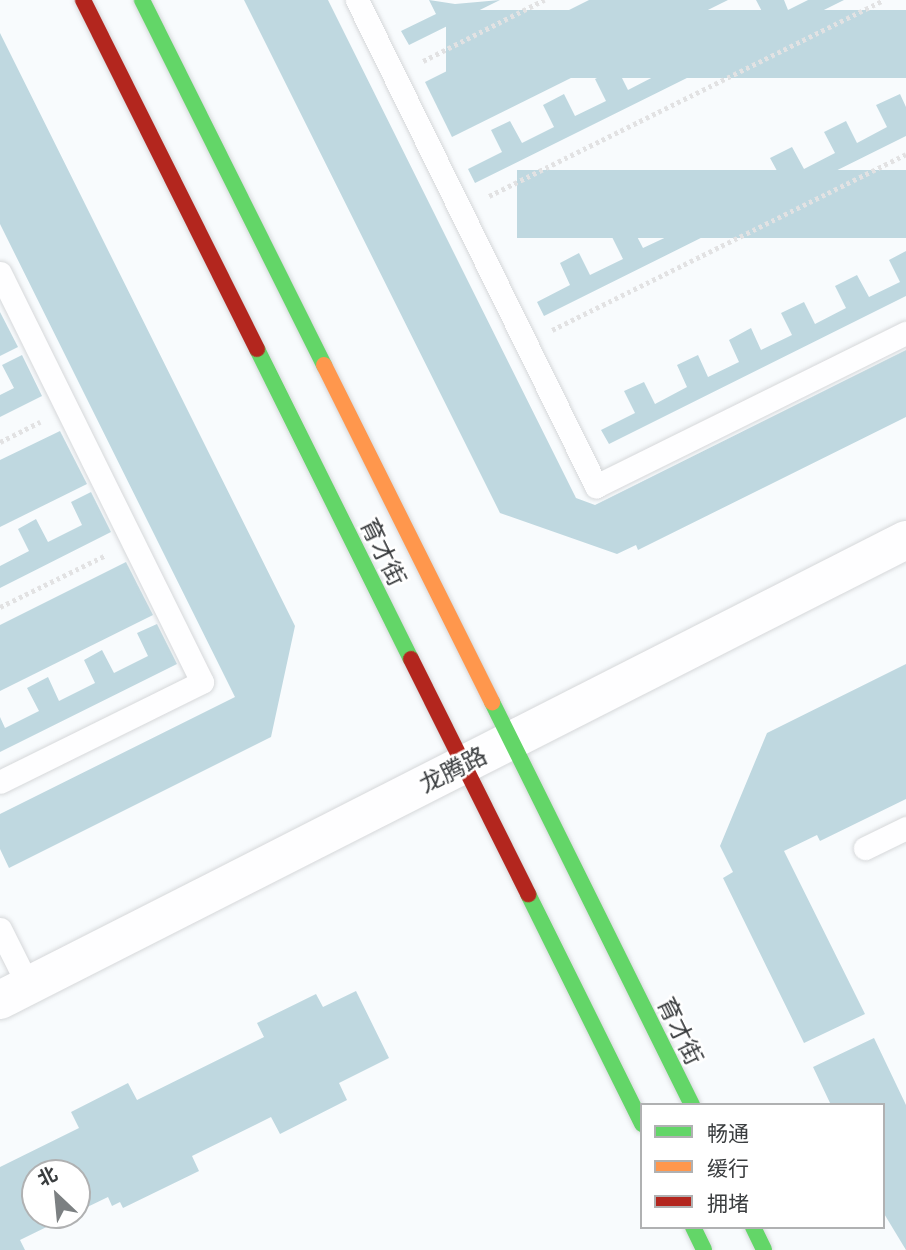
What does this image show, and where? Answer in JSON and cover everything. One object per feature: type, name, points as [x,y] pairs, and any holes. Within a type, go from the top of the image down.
[{"type":"street","name":"育才街","points":[[83,0],[640,1120]]},
{"type":"street","name":"育才街","points":[[142,0],[691,1103]]},
{"type":"street","name":"龙腾路","points":[[14,993],[906,540]]},
{"type":"street","points":[[694,1229],[704,1250]]},
{"type":"street","points":[[753,1229],[764,1250]]},
{"type":"lane","points":[[357,0],[596,486],[906,333]]},
{"type":"lane","points":[[0,273],[202,682],[0,782]]},
{"type":"lane","points":[[865,848],[906,828]]},
{"type":"lane","points":[[0,929],[14,993]]},
{"type":"path","points":[[394,75],[544,0]]},
{"type":"path","points":[[460,211],[883,0]]},
{"type":"path","points":[[526,343],[906,154]]},
{"type":"path","points":[[0,442],[67,408]]},
{"type":"path","points":[[0,607],[132,542]]},
{"type":"building","points":[[244,0],[328,0],[576,498],[595,505],[906,350],[906,417],[638,550],[636,545],[617,554],[500,513]]},
{"type":"building","points":[[429,0],[455,4],[500,0],[409,45],[401,31],[436,14]]},
{"type":"building","points":[[589,0],[728,0],[452,137],[425,82]]},
{"type":"building","points":[[756,0],[784,0],[788,10],[808,0],[844,0],[475,183],[468,169],[502,152],[491,130],[510,121],[522,143],[554,127],[543,105],[564,94],[575,116],[606,101],[595,79],[617,68],[628,90],[659,74],[647,53],[671,41],[682,63],[713,48],[702,25],[724,14],[735,36],[767,21]]},
{"type":"building","points":[[446,10],[906,10],[906,78],[446,78]]},
{"type":"building","points":[[0,33],[295,626],[271,737],[9,868],[0,849],[0,814],[235,697],[0,224]]},
{"type":"building","points":[[900,94],[906,107],[906,136],[544,316],[537,302],[570,285],[560,263],[579,253],[590,275],[623,259],[612,237],[632,227],[643,248],[675,233],[663,211],[686,200],[697,222],[727,207],[716,185],[739,174],[750,196],[782,180],[770,158],[792,147],[804,169],[835,153],[824,132],[846,121],[857,143],[887,127],[876,105]]},
{"type":"building","points":[[517,170],[906,170],[906,238],[517,238]]},
{"type":"building","points":[[906,251],[906,296],[609,444],[601,430],[635,413],[624,391],[644,382],[655,404],[687,387],[677,365],[698,355],[708,377],[739,362],[729,340],[751,328],[761,350],[792,335],[781,313],[804,302],[815,324],[846,308],[835,286],[857,275],[869,297],[900,282],[889,260]]},
{"type":"building","points":[[0,312],[18,347],[0,356]]},
{"type":"building","points":[[22,355],[42,396],[0,417],[0,395],[14,388],[2,365]]},
{"type":"building","points":[[60,431],[87,484],[0,527],[0,460]]},
{"type":"building","points":[[91,492],[111,532],[0,588],[0,566],[29,551],[18,529],[36,519],[48,542],[82,525],[71,502]]},
{"type":"building","points":[[126,562],[153,615],[0,691],[0,625]]},
{"type":"building","points":[[157,624],[177,664],[0,752],[0,717],[5,728],[39,711],[27,688],[48,677],[59,701],[95,683],[84,660],[102,650],[114,673],[148,656],[137,633]]},
{"type":"building","points":[[906,664],[906,799],[820,841],[817,835],[784,851],[865,1014],[804,1043],[723,878],[733,872],[720,846],[767,733]]},
{"type":"building","points":[[356,991],[389,1058],[339,1083],[347,1100],[280,1134],[271,1117],[192,1156],[199,1171],[123,1208],[120,1202],[112,1206],[108,1197],[91,1205],[91,1159],[21,1159],[21,1229],[42,1229],[20,1240],[25,1250],[0,1250],[0,1167],[79,1128],[71,1112],[128,1083],[137,1100],[264,1037],[257,1023],[316,994],[323,1007]]},
{"type":"building","points":[[874,1038],[906,1105],[906,1250],[885,1215],[885,1103],[830,1103],[813,1067]]},
{"type":"traffic: fast","points":[[142,0],[324,365]]},
{"type":"traffic: fast","points":[[257,349],[411,659]]},
{"type":"traffic: fast","points":[[492,702],[691,1103]]},
{"type":"traffic: fast","points":[[528,894],[640,1120]]},
{"type":"traffic: fast","points":[[694,1229],[704,1250]]},
{"type":"traffic: fast","points":[[754,1229],[764,1250]]},
{"type":"traffic: slow","points":[[324,365],[492,702]]},
{"type":"traffic: jam","points":[[83,0],[257,349]]},
{"type":"traffic: jam","points":[[411,659],[528,894]]}]
